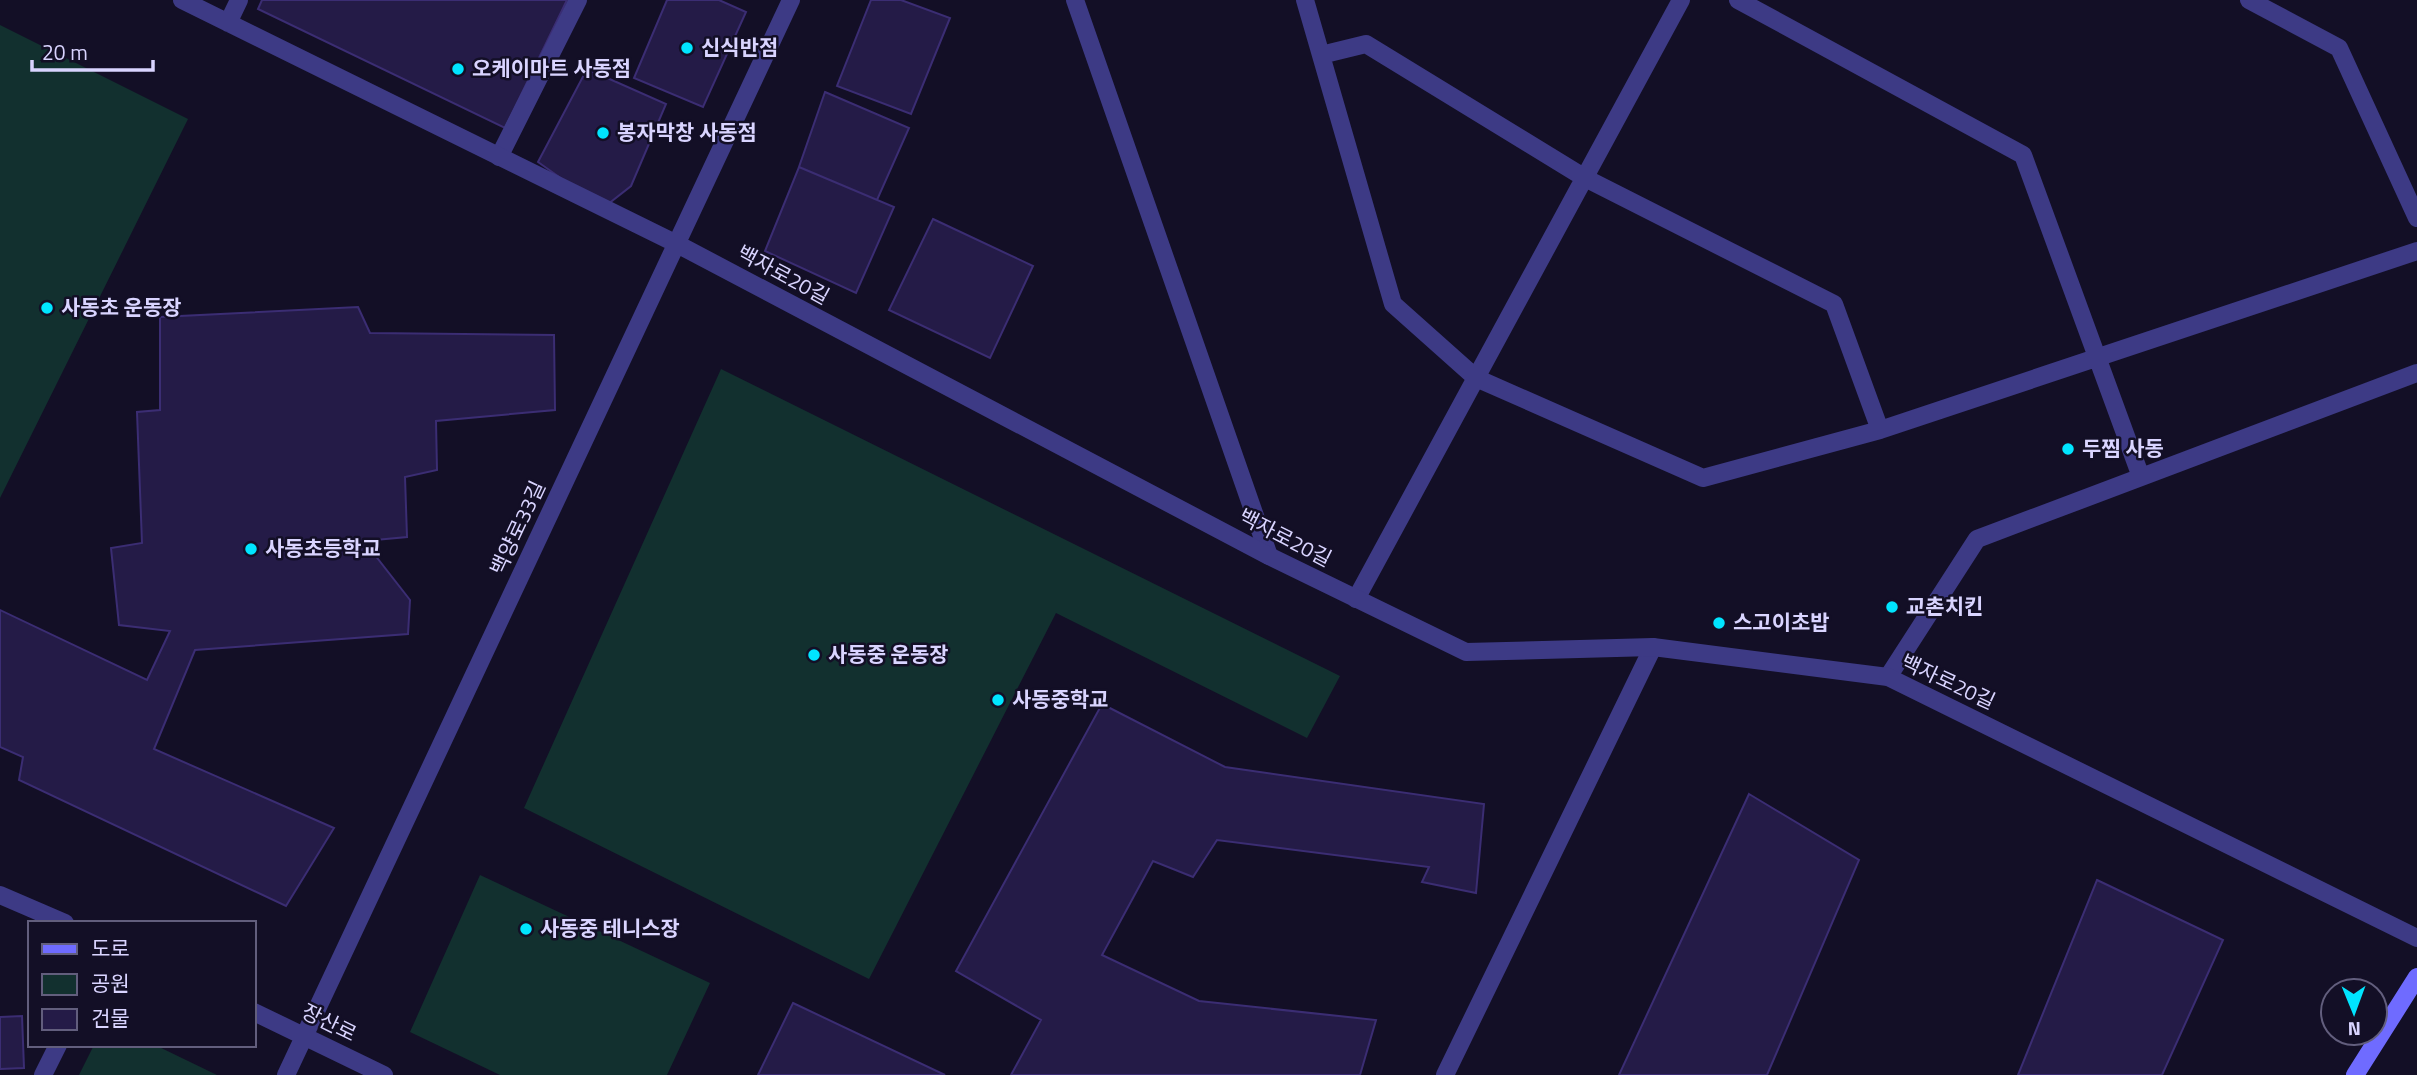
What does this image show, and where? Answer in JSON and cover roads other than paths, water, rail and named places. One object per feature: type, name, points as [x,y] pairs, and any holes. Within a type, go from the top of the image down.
[{"type":"street","name":"백자로20길","points":[[182,0],[677,244],[1269,556],[1466,652],[1653,647],[1888,677],[2417,938]]},
{"type":"street","points":[[228,23],[239,0]]},
{"type":"street","points":[[499,157],[578,0]]},
{"type":"street","name":"백양로33길","points":[[286,1075],[791,0]]},
{"type":"street","points":[[1075,0],[1269,556]]},
{"type":"street","points":[[1305,0],[1393,304],[1476,378],[1703,478],[1880,430],[2417,251]]},
{"type":"street","points":[[1356,598],[1681,0]]},
{"type":"street","points":[[1738,0],[2023,155],[2141,477]]},
{"type":"street","points":[[2249,0],[2339,48],[2417,218]]},
{"type":"street","points":[[1321,55],[1366,44],[1585,178],[1834,304],[1880,430]]},
{"type":"street","points":[[1888,677],[1977,539],[2417,373]]},
{"type":"street","points":[[1445,1075],[1653,647]]},
{"type":"street","points":[[0,895],[60,921]]},
{"type":"street","points":[[2355,1075],[2417,977]]},
{"type":"street","name":"장산로","points":[[256,1013],[384,1075]]},
{"type":"street","points":[[43,1075],[57,1047]]},
{"type":"place","name":"신식반점","points":[[687,48]]},
{"type":"place","name":"오케이마트 사동점","points":[[458,69]]},
{"type":"place","name":"봉자막창 사동점","points":[[603,133]]},
{"type":"place","name":"사동초 운동장","points":[[47,308]]},
{"type":"place","name":"두찜 사동","points":[[2068,449]]},
{"type":"place","name":"사동초등학교","points":[[251,549]]},
{"type":"place","name":"교촌치킨","points":[[1892,607]]},
{"type":"place","name":"스고이초밥","points":[[1719,623]]},
{"type":"place","name":"사동중 운동장","points":[[814,655]]},
{"type":"place","name":"사동중학교","points":[[998,700]]},
{"type":"place","name":"사동중 테니스장","points":[[526,929]]}]
